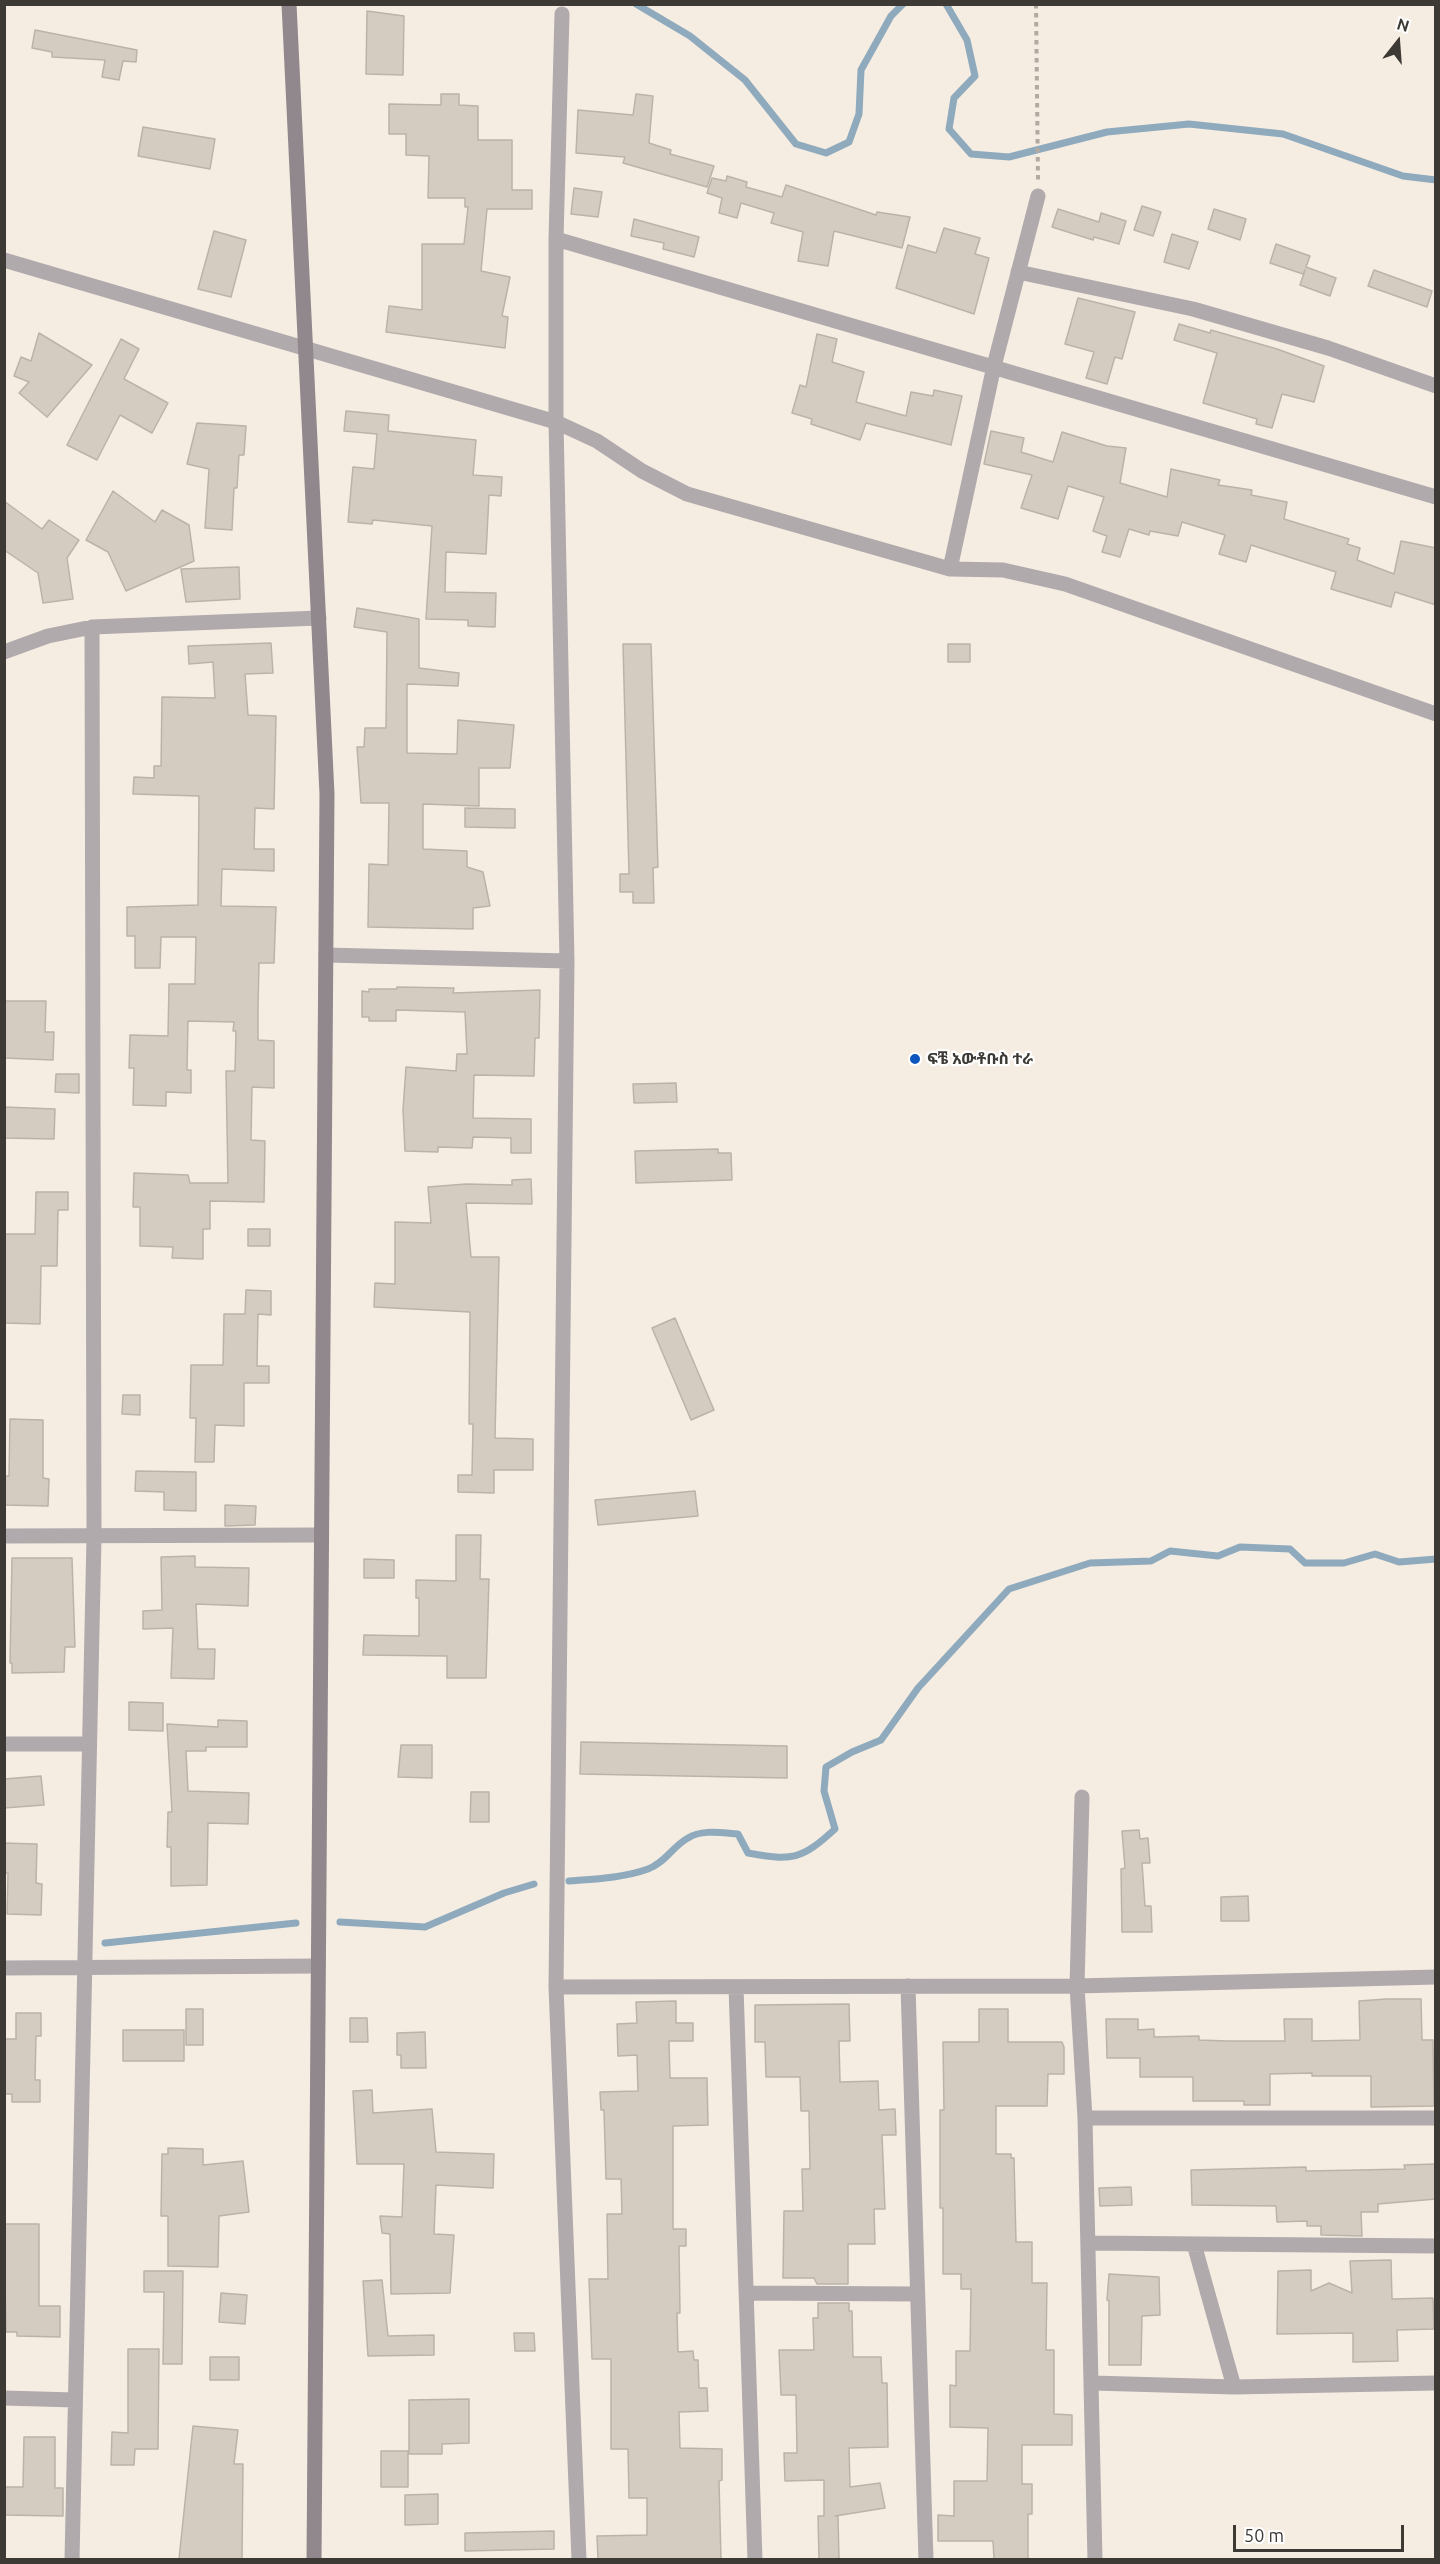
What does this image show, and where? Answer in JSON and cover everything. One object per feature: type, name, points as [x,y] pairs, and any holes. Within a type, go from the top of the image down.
[{"type":"street","points":[[290,4],[327,794],[314,2559]]},
{"type":"street","points":[[562,14],[556,239],[556,422],[567,961],[556,1987],[579,2559]]},
{"type":"street","points":[[950,569],[994,366],[1038,196]]},
{"type":"street","points":[[556,239],[1436,497]]},
{"type":"street","points":[[4,260],[556,422],[597,441],[642,471],[687,494],[950,569],[1003,570],[1065,584],[1436,714]]},
{"type":"street","points":[[1018,272],[1193,309],[1328,348],[1436,386]]},
{"type":"street","points":[[4,652],[48,636],[93,627],[319,618]]},
{"type":"street","points":[[72,2559],[94,1537],[93,627]]},
{"type":"street","points":[[326,955],[567,961]]},
{"type":"street","points":[[4,1536],[321,1535]]},
{"type":"street","points":[[4,1744],[88,1744]]},
{"type":"street","points":[[1082,1797],[1077,1986],[1085,2118],[1089,2243],[1095,2559]]},
{"type":"street","points":[[4,1968],[318,1966]]},
{"type":"street","points":[[556,1987],[1077,1986],[1436,1977]]},
{"type":"street","points":[[908,1986],[926,2559]]},
{"type":"street","points":[[736,1987],[755,2559]]},
{"type":"street","points":[[1085,2118],[1436,2118]]},
{"type":"street","points":[[1089,2243],[1436,2246]]},
{"type":"street","points":[[1194,2244],[1234,2387]]},
{"type":"street","points":[[746,2293],[917,2294]]},
{"type":"street","points":[[1092,2383],[1234,2387],[1436,2383]]},
{"type":"street","points":[[4,2398],[75,2400]]},
{"type":"path","points":[[1036,4],[1038,196]]},
{"type":"building","points":[[367,11],[404,16],[403,75],[366,74]]},
{"type":"building","points":[[35,30],[137,50],[136,62],[123,61],[119,80],[102,77],[105,60],[52,57],[52,52],[32,48]]},
{"type":"building","points":[[441,94],[459,94],[459,105],[478,106],[478,140],[512,140],[512,190],[532,190],[532,209],[487,209],[481,271],[510,277],[502,316],[508,317],[505,348],[386,332],[389,306],[422,310],[422,244],[464,244],[468,207],[465,207],[465,198],[428,198],[429,156],[406,155],[406,134],[389,134],[389,104],[441,105]]},
{"type":"building","points":[[636,94],[653,96],[649,143],[671,150],[670,154],[714,166],[707,187],[623,163],[625,157],[576,153],[578,110],[633,115]]},
{"type":"building","points":[[143,127],[215,139],[210,169],[138,156]]},
{"type":"building","points":[[727,176],[747,182],[746,187],[782,197],[786,185],[876,215],[877,212],[910,217],[902,248],[834,231],[828,266],[798,261],[803,232],[771,223],[774,213],[741,203],[737,218],[719,213],[722,198],[707,193],[712,178],[726,181]]},
{"type":"building","points":[[574,188],[602,192],[598,217],[571,214]]},
{"type":"building","points":[[1142,206],[1161,212],[1153,236],[1134,230]]},
{"type":"building","points":[[1058,209],[1099,222],[1101,213],[1126,221],[1119,244],[1094,237],[1093,240],[1052,227]]},
{"type":"building","points":[[1214,209],[1246,219],[1240,240],[1208,229]]},
{"type":"building","points":[[634,219],[699,237],[694,257],[663,249],[664,243],[631,236]]},
{"type":"building","points":[[944,228],[980,238],[975,254],[989,258],[974,314],[896,288],[908,245],[936,253]]},
{"type":"building","points":[[214,231],[246,240],[231,297],[198,289]]},
{"type":"building","points":[[1172,234],[1198,242],[1189,269],[1164,262]]},
{"type":"building","points":[[1276,244],[1310,256],[1306,267],[1336,278],[1330,296],[1300,285],[1305,270],[1303,274],[1270,263]]},
{"type":"building","points":[[1374,270],[1432,291],[1427,307],[1368,286]]},
{"type":"building","points":[[1078,298],[1135,312],[1122,359],[1115,357],[1107,384],[1086,378],[1094,352],[1065,344]]},
{"type":"building","points":[[1179,324],[1210,333],[1211,330],[1277,349],[1324,366],[1314,402],[1282,394],[1272,428],[1256,424],[1257,419],[1203,403],[1217,353],[1174,340]]},
{"type":"building","points":[[39,333],[92,365],[47,417],[19,393],[29,382],[14,376],[21,357],[31,361]]},
{"type":"building","points":[[817,334],[837,339],[832,362],[864,372],[856,402],[906,416],[911,392],[933,396],[934,390],[962,396],[951,445],[866,423],[860,440],[811,424],[812,419],[792,413],[800,385],[806,387]]},
{"type":"building","points":[[121,339],[139,349],[124,379],[168,403],[152,433],[120,415],[97,460],[67,445]]},
{"type":"building","points":[[346,411],[389,415],[388,431],[476,440],[473,475],[502,477],[501,496],[489,495],[486,554],[446,552],[445,592],[496,593],[495,627],[468,626],[468,620],[426,619],[432,526],[373,520],[372,524],[348,522],[353,467],[374,469],[377,434],[344,431]]},
{"type":"building","points":[[197,423],[246,426],[244,455],[239,455],[237,488],[234,488],[232,530],[205,528],[209,469],[187,464]]},
{"type":"building","points":[[991,431],[1024,438],[1021,452],[1053,462],[1062,432],[1107,446],[1126,448],[1120,483],[1167,497],[1171,469],[1220,480],[1218,485],[1252,490],[1251,495],[1287,502],[1284,519],[1349,539],[1347,544],[1360,548],[1357,560],[1394,574],[1401,541],[1436,548],[1436,605],[1395,592],[1391,607],[1331,589],[1336,572],[1251,545],[1246,562],[1219,554],[1225,535],[1182,522],[1178,536],[1150,531],[1149,535],[1129,529],[1120,557],[1102,552],[1107,536],[1093,531],[1104,497],[1068,486],[1058,519],[1021,508],[1032,475],[984,464]]},
{"type":"building","points":[[113,491],[155,522],[162,510],[189,525],[194,561],[126,591],[108,552],[86,540]]},
{"type":"building","points":[[4,501],[42,529],[49,520],[79,540],[67,558],[73,599],[43,603],[38,573],[4,550]]},
{"type":"building","points":[[239,567],[240,599],[186,602],[181,569]]},
{"type":"building","points":[[357,608],[419,619],[419,668],[459,673],[458,686],[407,684],[407,753],[457,754],[458,720],[514,725],[510,768],[479,768],[479,806],[423,804],[423,849],[467,851],[467,867],[483,872],[490,906],[473,908],[473,929],[368,927],[369,864],[388,865],[389,803],[361,803],[357,747],[364,747],[365,728],[386,728],[387,632],[354,627]]},
{"type":"building","points":[[271,643],[273,673],[245,674],[248,715],[276,716],[274,809],[255,808],[254,849],[274,849],[274,871],[222,869],[221,906],[276,907],[274,963],[259,963],[258,1006],[258,1040],[274,1041],[274,1088],[252,1087],[251,1140],[265,1141],[264,1202],[210,1201],[210,1229],[203,1229],[203,1259],[172,1258],[173,1247],[140,1246],[140,1207],[133,1207],[134,1173],[188,1175],[190,1183],[228,1183],[226,1071],[235,1071],[236,1031],[233,1031],[234,1022],[188,1021],[187,1070],[191,1070],[191,1093],[166,1092],[166,1106],[133,1105],[134,1068],[129,1068],[130,1035],[168,1036],[169,984],[195,984],[196,937],[161,937],[160,968],[135,968],[135,936],[127,936],[127,907],[198,905],[199,796],[133,794],[134,777],[154,778],[154,766],[161,766],[162,697],[215,698],[213,662],[189,664],[188,646]]},
{"type":"building","points":[[623,644],[651,644],[658,867],[653,868],[654,903],[633,903],[633,892],[620,892],[620,874],[629,874]]},
{"type":"building","points":[[948,644],[970,644],[970,662],[948,662]]},
{"type":"building","points":[[465,808],[515,809],[515,828],[465,827]]},
{"type":"building","points":[[397,987],[454,988],[453,993],[540,990],[539,1038],[535,1038],[534,1076],[474,1075],[473,1118],[531,1119],[531,1153],[511,1153],[511,1138],[473,1137],[472,1148],[438,1147],[438,1152],[405,1151],[403,1110],[406,1067],[456,1071],[457,1054],[467,1054],[465,1012],[396,1010],[396,1021],[369,1021],[369,1017],[362,1017],[362,991],[397,989]]},
{"type":"building","points":[[4,1001],[46,1001],[45,1032],[54,1032],[53,1060],[4,1058]]},
{"type":"building","points":[[56,1074],[79,1074],[79,1093],[55,1092]]},
{"type":"building","points":[[676,1083],[677,1102],[634,1103],[633,1084]]},
{"type":"building","points":[[4,1107],[55,1109],[54,1139],[4,1138]]},
{"type":"building","points":[[718,1149],[718,1153],[731,1153],[732,1180],[636,1183],[635,1151]]},
{"type":"building","points":[[531,1179],[532,1204],[466,1203],[471,1257],[499,1257],[495,1438],[533,1439],[533,1470],[494,1470],[494,1493],[458,1492],[458,1475],[472,1475],[473,1424],[469,1424],[470,1312],[374,1307],[375,1283],[395,1284],[395,1222],[431,1223],[428,1187],[466,1184],[512,1185],[512,1180]]},
{"type":"building","points":[[36,1192],[68,1192],[68,1210],[58,1210],[57,1266],[41,1266],[40,1324],[4,1323],[4,1234],[35,1234]]},
{"type":"building","points":[[248,1229],[270,1229],[270,1246],[248,1246]]},
{"type":"building","points":[[246,1290],[271,1291],[271,1315],[258,1314],[257,1366],[269,1366],[269,1383],[244,1383],[244,1426],[215,1425],[214,1462],[195,1462],[196,1418],[190,1418],[191,1365],[223,1365],[224,1314],[245,1314]]},
{"type":"building","points":[[675,1318],[714,1410],[691,1420],[652,1328]]},
{"type":"building","points":[[123,1395],[140,1395],[140,1415],[122,1414]]},
{"type":"building","points":[[10,1419],[43,1420],[43,1478],[49,1479],[48,1506],[4,1505],[4,1476],[9,1476]]},
{"type":"building","points":[[136,1471],[196,1472],[196,1511],[164,1510],[164,1492],[135,1491]]},
{"type":"building","points":[[695,1491],[698,1516],[598,1525],[595,1500]]},
{"type":"building","points":[[225,1505],[256,1506],[255,1525],[225,1526]]},
{"type":"building","points":[[456,1535],[481,1535],[480,1579],[489,1579],[486,1678],[447,1678],[447,1656],[363,1655],[364,1635],[419,1636],[419,1598],[416,1598],[416,1580],[456,1581]]},
{"type":"building","points":[[195,1556],[195,1567],[249,1568],[248,1606],[196,1604],[198,1649],[215,1649],[214,1679],[171,1678],[173,1628],[143,1629],[143,1611],[162,1610],[161,1557]]},
{"type":"building","points":[[12,1558],[72,1558],[75,1647],[65,1647],[64,1672],[12,1673],[12,1663],[10,1663]]},
{"type":"building","points":[[364,1559],[394,1560],[394,1578],[364,1578]]},
{"type":"building","points":[[129,1702],[163,1703],[163,1731],[129,1730]]},
{"type":"building","points":[[218,1720],[247,1721],[247,1747],[206,1747],[206,1751],[186,1751],[188,1791],[249,1793],[248,1824],[208,1823],[207,1885],[171,1886],[171,1847],[167,1847],[168,1812],[172,1812],[167,1724],[218,1727]]},
{"type":"building","points":[[581,1742],[787,1746],[787,1778],[580,1774]]},
{"type":"building","points":[[401,1745],[432,1745],[432,1778],[398,1777]]},
{"type":"building","points":[[41,1776],[44,1805],[4,1808],[4,1779]]},
{"type":"building","points":[[471,1792],[489,1792],[489,1822],[470,1822]]},
{"type":"building","points":[[1139,1830],[1140,1839],[1148,1838],[1150,1863],[1142,1863],[1145,1906],[1151,1906],[1152,1932],[1122,1932],[1121,1869],[1125,1868],[1122,1831]]},
{"type":"building","points":[[4,1843],[37,1844],[36,1883],[42,1884],[41,1915],[7,1914],[8,1873],[4,1873]]},
{"type":"building","points":[[1248,1896],[1249,1921],[1221,1921],[1221,1897]]},
{"type":"building","points":[[1421,1999],[1422,2040],[1433,2040],[1434,2106],[1371,2107],[1371,2076],[1312,2076],[1312,2073],[1270,2074],[1270,2105],[1244,2105],[1244,2101],[1193,2101],[1193,2077],[1140,2077],[1140,2058],[1107,2058],[1106,2019],[1138,2019],[1138,2030],[1154,2029],[1154,2037],[1199,2036],[1199,2040],[1285,2041],[1284,2019],[1312,2019],[1312,2041],[1360,2040],[1359,2001]]},
{"type":"building","points":[[676,2001],[676,2023],[693,2023],[693,2041],[669,2041],[670,2078],[707,2078],[708,2125],[673,2126],[673,2229],[686,2229],[686,2246],[679,2246],[678,2352],[693,2351],[694,2360],[698,2360],[699,2388],[707,2388],[708,2411],[679,2412],[680,2448],[722,2449],[722,2480],[719,2481],[721,2559],[598,2559],[597,2536],[647,2535],[647,2498],[629,2498],[628,2449],[611,2449],[611,2359],[592,2359],[589,2279],[608,2279],[607,2214],[622,2214],[621,2179],[606,2179],[604,2110],[601,2110],[600,2092],[638,2091],[637,2055],[618,2056],[617,2024],[637,2023],[636,2002]]},
{"type":"building","points":[[849,2004],[850,2041],[839,2041],[840,2082],[878,2081],[879,2110],[895,2109],[896,2135],[882,2135],[885,2209],[874,2209],[875,2244],[848,2244],[848,2284],[817,2284],[814,2278],[783,2278],[784,2211],[803,2211],[802,2169],[810,2169],[809,2111],[801,2111],[800,2077],[766,2077],[765,2042],[755,2042],[755,2005]]},
{"type":"building","points":[[186,2009],[203,2009],[203,2045],[186,2045]]},
{"type":"building","points":[[979,2009],[1008,2009],[1008,2042],[1062,2042],[1064,2047],[1064,2074],[1048,2074],[1047,2106],[996,2106],[996,2154],[1011,2154],[1011,2158],[1014,2158],[1016,2242],[1032,2242],[1032,2283],[1047,2283],[1046,2350],[1054,2350],[1054,2414],[1072,2415],[1072,2445],[1022,2445],[1022,2484],[1032,2484],[1032,2514],[1028,2514],[1028,2559],[994,2559],[993,2541],[938,2541],[938,2515],[954,2516],[954,2481],[987,2481],[988,2428],[950,2427],[950,2385],[956,2386],[956,2351],[970,2351],[971,2289],[961,2289],[961,2274],[943,2274],[943,2208],[940,2208],[940,2110],[944,2110],[943,2042],[979,2042]]},
{"type":"building","points":[[16,2013],[41,2013],[41,2036],[36,2036],[35,2080],[40,2080],[40,2102],[12,2102],[12,2094],[4,2094],[4,2039],[16,2039]]},
{"type":"building","points":[[350,2018],[367,2018],[368,2042],[350,2042]]},
{"type":"building","points":[[123,2030],[184,2030],[184,2061],[123,2061]]},
{"type":"building","points":[[425,2032],[426,2068],[401,2068],[401,2055],[397,2055],[397,2033]]},
{"type":"building","points":[[372,2090],[373,2113],[432,2109],[436,2152],[494,2154],[493,2188],[436,2185],[434,2234],[454,2235],[450,2293],[391,2294],[390,2234],[382,2233],[380,2216],[402,2217],[404,2164],[357,2164],[353,2091]]},
{"type":"building","points":[[168,2148],[203,2149],[203,2165],[243,2161],[249,2212],[219,2216],[218,2267],[168,2266],[168,2216],[161,2216],[162,2154],[168,2154]]},
{"type":"building","points":[[1436,2164],[1436,2199],[1378,2204],[1378,2212],[1361,2212],[1362,2236],[1321,2235],[1321,2226],[1307,2226],[1307,2221],[1277,2222],[1276,2206],[1192,2205],[1191,2170],[1306,2167],[1306,2171],[1405,2169],[1404,2165]]},
{"type":"building","points":[[1131,2187],[1132,2205],[1100,2206],[1099,2188]]},
{"type":"building","points":[[4,2224],[39,2224],[39,2306],[60,2306],[60,2337],[17,2336],[17,2332],[6,2332]]},
{"type":"building","points":[[1391,2260],[1392,2299],[1433,2298],[1434,2329],[1397,2330],[1398,2361],[1353,2362],[1353,2333],[1277,2334],[1278,2271],[1311,2270],[1311,2291],[1329,2283],[1352,2293],[1350,2261]]},
{"type":"building","points":[[144,2271],[183,2271],[182,2364],[163,2364],[164,2292],[144,2292]]},
{"type":"building","points":[[1109,2274],[1159,2277],[1160,2315],[1142,2316],[1141,2365],[1109,2365],[1109,2301],[1107,2300]]},
{"type":"building","points":[[382,2280],[388,2336],[434,2335],[434,2355],[368,2356],[363,2281]]},
{"type":"building","points":[[221,2293],[247,2295],[245,2324],[219,2322]]},
{"type":"building","points":[[818,2303],[849,2303],[849,2311],[852,2311],[853,2357],[881,2357],[882,2383],[887,2383],[888,2447],[849,2448],[850,2487],[880,2483],[885,2508],[835,2516],[838,2516],[839,2559],[819,2559],[818,2516],[824,2516],[824,2480],[785,2481],[784,2453],[797,2453],[796,2395],[781,2395],[779,2350],[814,2350],[813,2318],[818,2318]]},
{"type":"building","points":[[514,2333],[534,2333],[535,2351],[515,2351]]},
{"type":"building","points":[[128,2349],[159,2349],[158,2449],[135,2449],[134,2465],[111,2465],[112,2432],[128,2433]]},
{"type":"building","points":[[210,2357],[239,2357],[239,2380],[210,2380]]},
{"type":"building","points":[[469,2399],[469,2443],[442,2444],[442,2454],[409,2454],[409,2400]]},
{"type":"building","points":[[193,2426],[238,2430],[234,2464],[243,2464],[242,2559],[179,2559]]},
{"type":"building","points":[[24,2437],[55,2437],[55,2488],[63,2488],[63,2516],[4,2515],[4,2487],[23,2487]]},
{"type":"building","points":[[381,2451],[408,2451],[408,2487],[381,2487]]},
{"type":"building","points":[[438,2494],[438,2524],[405,2525],[405,2495]]},
{"type":"building","points":[[554,2531],[554,2549],[465,2551],[465,2533]]},
{"type":"waterway","points":[[636,4],[690,36],[745,80],[796,144],[826,153],[849,142],[859,114],[861,70],[891,16],[903,4]]},
{"type":"waterway","points":[[946,4],[967,40],[975,76],[954,98],[949,129],[971,154],[1009,157],[1107,132],[1189,124],[1283,134],[1403,176],[1436,180]]},
{"type":"waterway","points":[[569,1881],[619,1876],[648,1869],[659,1863],[688,1838],[706,1833],[738,1834],[748,1853],[763,1856],[796,1856],[813,1847],[835,1829],[824,1791],[826,1767],[852,1752],[881,1740],[918,1688],[1009,1589],[1090,1563],[1151,1561],[1170,1551],[1218,1556],[1240,1547],[1290,1549],[1305,1563],[1344,1563],[1375,1554],[1399,1562],[1436,1559]]},
{"type":"waterway","points":[[340,1922],[425,1927],[504,1893],[534,1884]]},
{"type":"waterway","points":[[105,1943],[296,1923]]},
{"type":"place","name":"ፍቼ አውቶቡስ ተራ","points":[[915,1059]]}]
